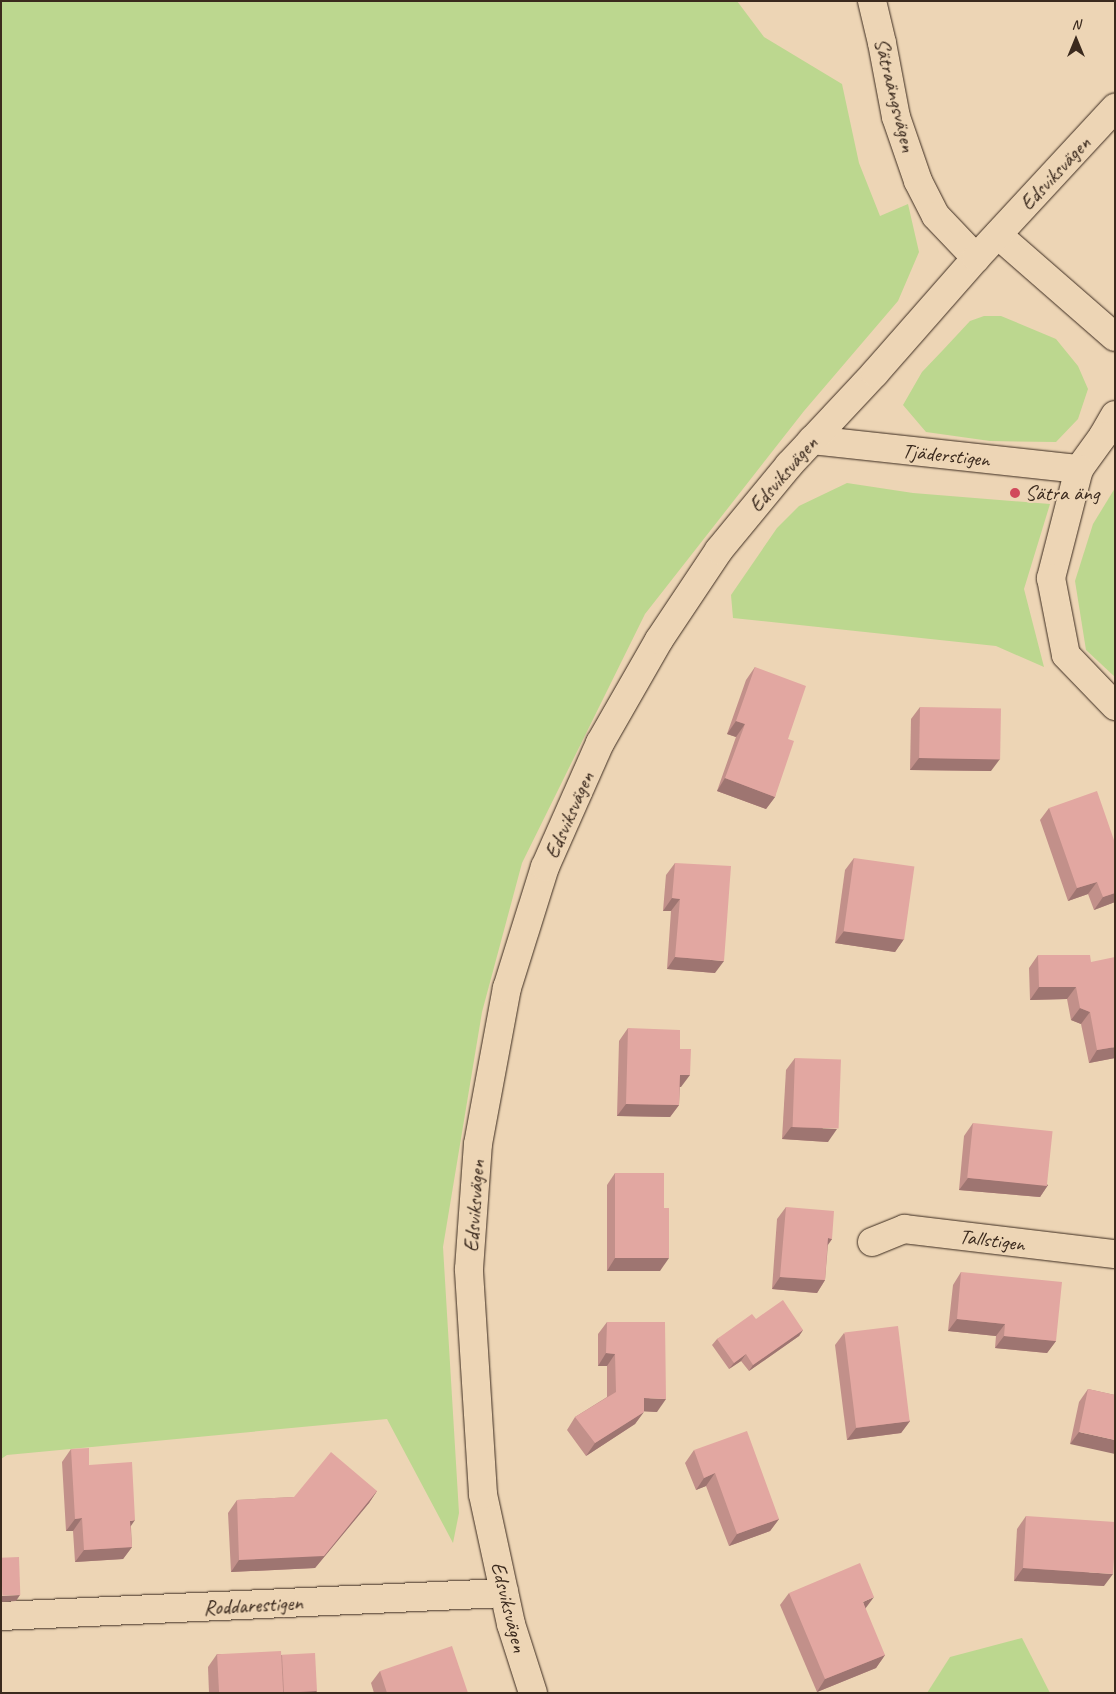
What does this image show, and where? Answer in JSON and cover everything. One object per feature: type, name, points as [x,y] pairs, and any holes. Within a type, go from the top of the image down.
[{"type":"street","name":"Sätraängsvägen","points":[[872,1],[896,117],[918,181],[936,216],[976,258]]},
{"type":"street","name":"Edsviksvägen","points":[[532,1693],[511,1624],[483,1494],[469,1269],[478,1144],[507,988],[545,867],[600,743],[659,640],[719,550],[789,464],[913,331],[976,258],[1115,108]]},
{"type":"street","points":[[998,235],[1115,337]]},
{"type":"street","points":[[1115,414],[1080,470],[1051,578],[1066,655],[1115,706]]},
{"type":"street","name":"Tjäderstigen","points":[[812,440],[1080,470]]},
{"type":"street","name":"Tallstigen","points":[[872,1242],[904,1229],[1115,1254]]},
{"type":"street","name":"Roddarestigen","points":[[1,1616],[504,1593]]},
{"type":"green space","points":[[1,1],[737,1],[764,37],[842,84],[859,163],[880,216],[908,204],[919,252],[898,301],[804,411],[645,614],[522,863],[482,1012],[443,1247],[459,1513],[453,1543],[387,1419],[7,1455],[1,1459]]},
{"type":"green space","points":[[984,316],[1001,316],[1056,339],[1078,366],[1088,389],[1078,419],[1056,442],[990,441],[926,432],[903,405],[922,372],[970,321]]},
{"type":"green space","points":[[847,483],[913,493],[1050,504],[1024,589],[1044,667],[996,646],[733,618],[731,595],[777,528],[799,506]]},
{"type":"green space","points":[[1115,488],[1115,677],[1086,650],[1075,581],[1093,524]]},
{"type":"green space","points":[[1022,1638],[1050,1693],[927,1693],[950,1657]]},
{"type":"building","points":[[755,667],[806,686],[788,739],[794,741],[775,797],[725,778],[745,724],[736,721]]},
{"type":"building","points":[[920,707],[1001,708],[1000,759],[919,758]]},
{"type":"building","points":[[1097,791],[1115,843],[1115,893],[1103,897],[1097,882],[1077,888],[1049,808]]},
{"type":"building","points":[[854,858],[914,866],[904,940],[844,931]]},
{"type":"building","points":[[675,863],[731,866],[724,961],[675,957],[680,899],[672,898]]},
{"type":"building","points":[[1038,955],[1090,955],[1091,962],[1115,957],[1115,1047],[1097,1050],[1090,1012],[1080,1008],[1076,987],[1039,987]]},
{"type":"building","points":[[628,1028],[680,1030],[680,1049],[691,1049],[690,1075],[680,1075],[679,1105],[626,1104]]},
{"type":"building","points":[[795,1058],[841,1060],[839,1129],[793,1127]]},
{"type":"building","points":[[973,1123],[1053,1131],[1047,1186],[967,1178]]},
{"type":"building","points":[[615,1173],[664,1173],[664,1208],[669,1208],[669,1258],[615,1258]]},
{"type":"building","points":[[786,1207],[834,1211],[832,1239],[828,1238],[825,1280],[780,1277]]},
{"type":"building","points":[[961,1272],[1062,1282],[1056,1341],[1004,1336],[1005,1324],[957,1319]]},
{"type":"building","points":[[783,1300],[803,1330],[753,1365],[746,1354],[734,1363],[717,1339],[752,1314],[756,1319]]},
{"type":"building","points":[[607,1322],[665,1322],[666,1399],[644,1398],[644,1412],[595,1443],[575,1417],[616,1392],[615,1354],[606,1353]]},
{"type":"building","points":[[898,1326],[910,1421],[856,1428],[844,1333]]},
{"type":"building","points":[[1088,1389],[1115,1395],[1115,1440],[1079,1432]]},
{"type":"building","points":[[747,1431],[779,1519],[737,1534],[715,1473],[704,1478],[694,1450]]},
{"type":"building","points":[[89,1448],[89,1465],[132,1462],[135,1520],[130,1521],[132,1547],[84,1550],[82,1518],[75,1519],[71,1449]]},
{"type":"building","points":[[331,1452],[377,1491],[324,1556],[239,1560],[237,1500],[294,1497]]},
{"type":"building","points":[[1026,1516],[1115,1522],[1113,1574],[1023,1568]]},
{"type":"building","points":[[19,1557],[20,1595],[2,1596],[1,1558]]},
{"type":"building","points":[[860,1563],[874,1597],[863,1602],[885,1655],[825,1679],[789,1593]]},
{"type":"building","points":[[452,1646],[468,1693],[387,1693],[380,1671]]},
{"type":"building","points":[[281,1651],[283,1693],[219,1693],[217,1654]]},
{"type":"building","points":[[315,1653],[317,1691],[284,1693],[282,1655]]},
{"type":"place","name":"Sätra äng","points":[[1015,493]]}]
